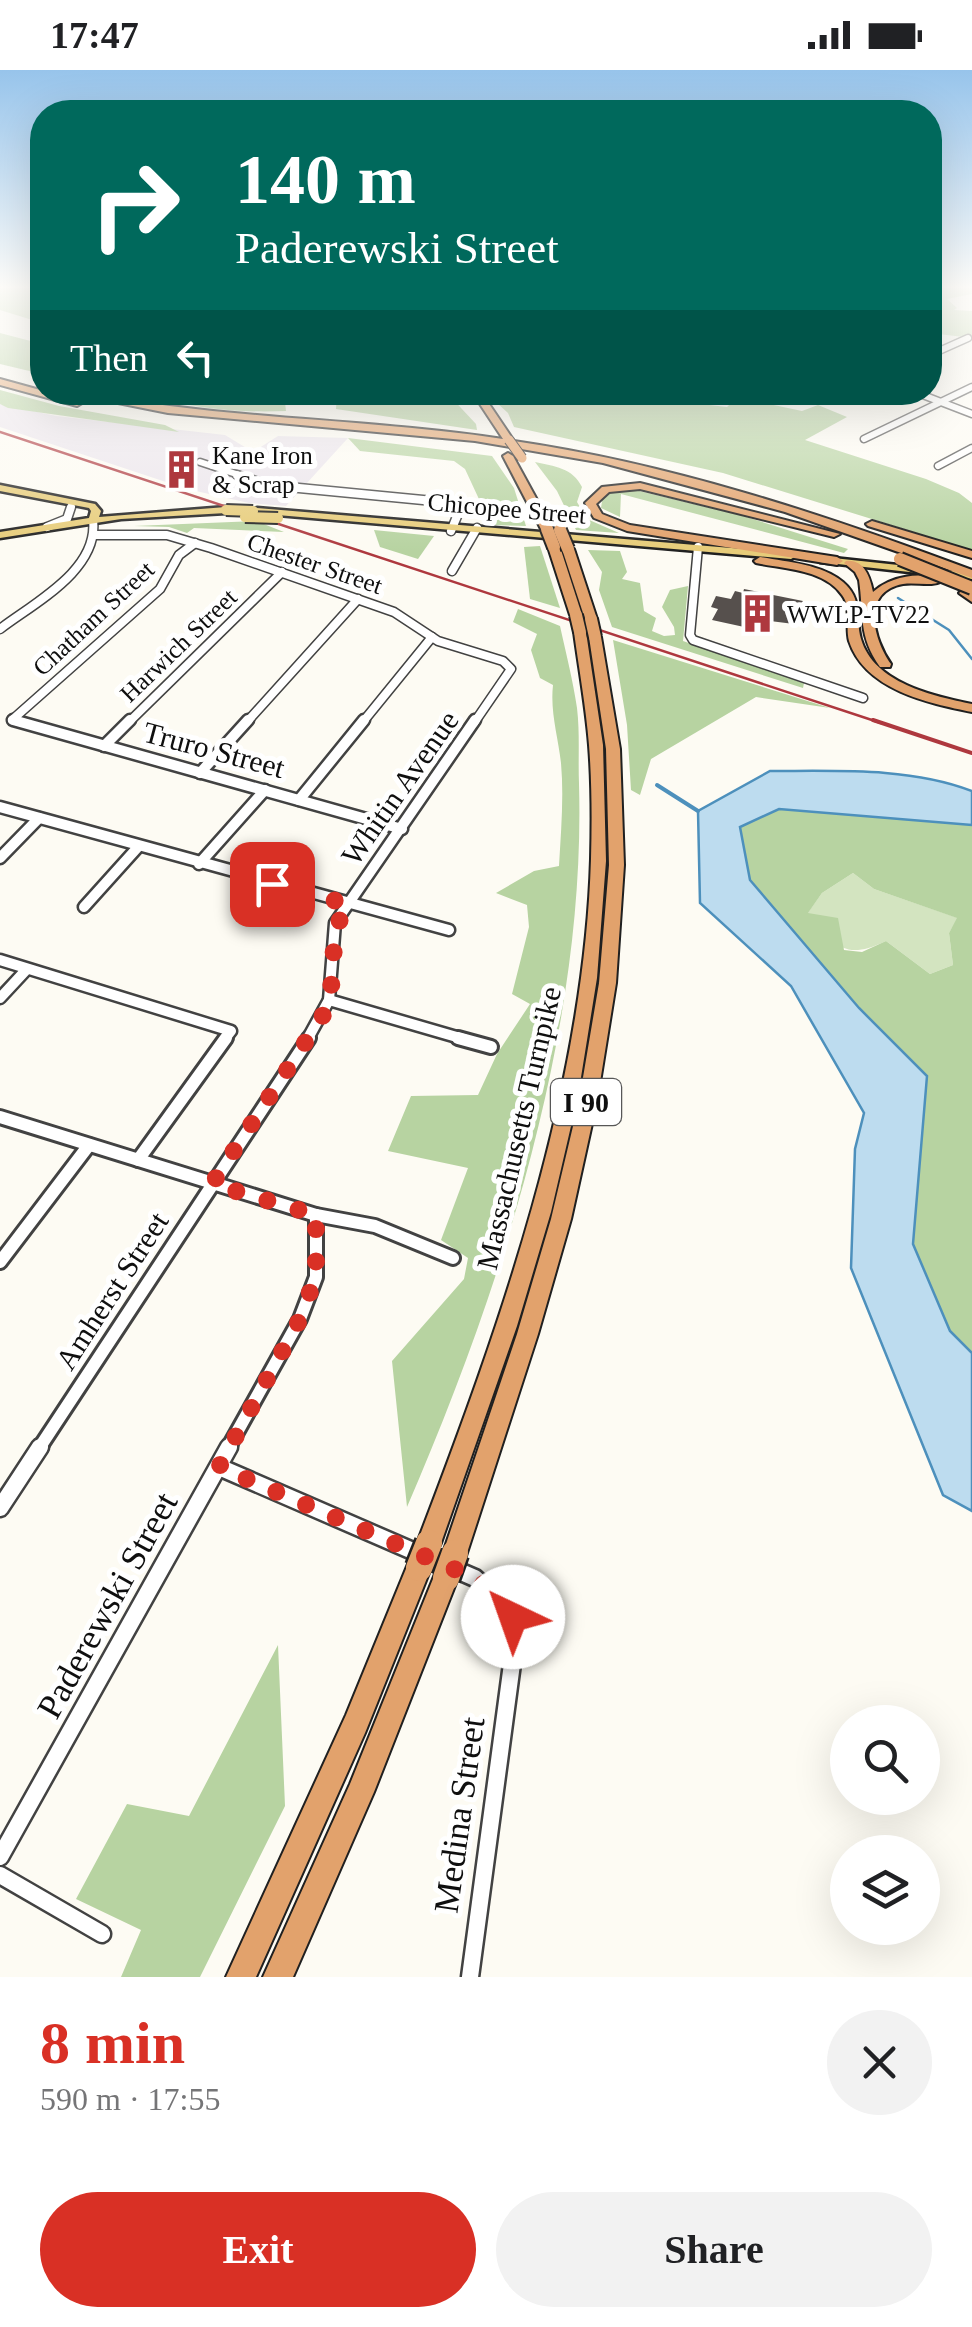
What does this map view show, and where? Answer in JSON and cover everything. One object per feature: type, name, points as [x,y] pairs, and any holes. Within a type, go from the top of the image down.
[{"type":"highway","points":[[0,374],[30,383]]},
{"type":"highway","points":[[0,382],[30,390]]},
{"type":"highway","points":[[94,405],[170,418],[412,438],[529,455],[690,490],[834,534],[900,558],[970,591]]},
{"type":"highway","points":[[143,405],[208,416],[476,438],[802,504],[972,555]]},
{"type":"highway","name":"Massachusetts Turnpike","points":[[278,1977],[360,1792],[450,1565],[520,1360],[560,1224],[600,1025],[612,927],[614,789],[608,709],[554,530],[522,458],[474,405]]},
{"type":"highway","name":"Massachusetts Turnpike","points":[[484,405],[503,438],[508,456],[554,530]]},
{"type":"highway","points":[[658,472],[786,506],[972,576]]},
{"type":"highway","points":[[834,534],[640,486],[606,488],[590,502],[598,516],[627,528],[844,562],[863,572],[868,641],[885,664],[927,688],[972,700]]},
{"type":"highway","points":[[760,561],[809,571],[839,585],[853,603],[857,646],[875,668],[915,692],[972,708]]},
{"type":"highway","points":[[868,611],[878,591],[890,583],[937,580]]},
{"type":"highway","name":"Massachusetts Turnpike","points":[[242,1977],[356,1724],[424,1556],[522,1270],[558,1130],[582,1008],[594,909],[599,818],[585,626]]},
{"type":"main road","points":[[0,488],[88,506],[169,512]]},
{"type":"main road","points":[[55,500],[72,507],[95,526]]},
{"type":"main road","points":[[88,506],[96,509],[95,526]]},
{"type":"main road","name":"Chicopee Street","points":[[95,526],[169,512],[257,510],[972,576]]},
{"type":"main road","name":"Chicopee Street","points":[[0,535],[37,529],[245,517],[452,528]]},
{"type":"main road","name":"Chicopee Street","points":[[698,551],[937,580],[970,591]]},
{"type":"street","points":[[944,401],[972,387]]},
{"type":"street","points":[[944,401],[972,411]]},
{"type":"street","points":[[864,439],[936,405]]},
{"type":"street","points":[[938,466],[972,448]]},
{"type":"street","points":[[200,462],[272,486],[451,502],[460,509],[452,528]]},
{"type":"street","points":[[37,529],[64,521],[72,514],[72,507]]},
{"type":"street","points":[[0,629],[82,563],[95,526]]},
{"type":"street","name":"Chester Street","points":[[95,526],[195,543],[282,572],[401,615],[432,638],[510,666]]},
{"type":"street","points":[[452,571],[475,531]]},
{"type":"street","name":"Chatham Street","points":[[12,720],[167,582],[174,563],[195,543]]},
{"type":"street","points":[[698,551],[693,640],[863,698]]},
{"type":"street","name":"Harwich Street","points":[[104,746],[282,572]]},
{"type":"street","points":[[200,772],[358,599]]},
{"type":"street","points":[[299,800],[432,638]]},
{"type":"street","name":"Whitin Avenue","points":[[329,1000],[336,923],[509,674],[510,666]]},
{"type":"street","name":"Truro Street","points":[[12,720],[402,829]]},
{"type":"street","points":[[199,864],[266,790]]},
{"type":"street","points":[[0,807],[449,930]]},
{"type":"street","points":[[0,858],[39,818]]},
{"type":"street","points":[[84,907],[138,846]]},
{"type":"street","points":[[0,960],[231,1031],[138,1160]]},
{"type":"street","points":[[0,998],[27,969]]},
{"type":"street","points":[[329,1000],[491,1047]]},
{"type":"street","name":"Amherst Street","points":[[0,1508],[322,1017],[329,1000]]},
{"type":"street","points":[[0,1117],[316,1215],[375,1226],[453,1258]]},
{"type":"street","points":[[0,1262],[89,1145]]},
{"type":"street","name":"Paderewski Street","points":[[0,1857],[300,1319],[316,1276],[316,1215]]},
{"type":"street","name":"Medina Street","points":[[219,1467],[475,1578],[506,1603],[513,1617],[514,1648],[470,1977]]},
{"type":"street","points":[[0,1875],[102,1934]]},
{"type":"shaded area","points":[[0,404],[56,416],[225,435],[253,452],[278,436],[348,438],[286,506],[249,503],[187,489],[0,427]]},
{"type":"green space","points":[[0,390],[30,398],[30,405],[55,405],[165,425],[179,432],[8,408],[0,404]]},
{"type":"green space","points":[[194,405],[285,405],[286,411],[237,411]]},
{"type":"green space","points":[[336,405],[458,405],[477,430],[336,409]]},
{"type":"green space","points":[[499,405],[774,405],[802,411],[818,405],[847,417],[805,440],[959,493],[972,503],[972,550],[723,473],[514,427]]},
{"type":"green space","points":[[348,438],[492,456],[514,488],[526,526],[491,525],[465,469],[454,461],[360,451]]},
{"type":"green space","points":[[535,462],[574,476],[582,487],[577,502],[587,519],[619,533],[576,530],[557,491]]},
{"type":"green space","points":[[635,490],[740,515],[848,549],[844,553],[621,494],[620,517],[601,508],[603,495]]},
{"type":"green space","points":[[256,521],[284,532],[194,528],[187,533],[169,527],[134,526]]},
{"type":"green space","points":[[374,530],[434,536],[418,559],[380,547]]},
{"type":"green space","points":[[540,546],[560,608],[530,599],[524,547]]},
{"type":"green space","points":[[588,550],[620,551],[627,572],[622,579],[640,583],[644,611],[656,618],[652,631],[675,635],[662,607],[670,590],[688,586],[683,641],[804,683],[803,688],[612,627],[599,590],[602,572]]},
{"type":"green space","points":[[518,609],[560,626],[577,708],[578,876],[569,968],[532,1153],[505,1245],[475,1335],[407,1507],[392,1361],[464,1279],[468,1258],[441,1240],[468,1168],[388,1151],[411,1096],[478,1095],[497,1054],[530,1004],[512,994],[529,927],[527,905],[496,893],[534,871],[559,866],[562,776],[553,685],[540,678],[531,650],[537,634],[513,622]]},
{"type":"green space","points":[[613,640],[830,708],[756,697],[651,759],[640,795],[631,790],[627,725]]},
{"type":"green space","points":[[779,809],[972,825],[972,1353],[950,1331],[913,1244],[927,1076],[859,1008],[750,880],[740,827]],"holes":[[[853,873],[874,889],[957,918],[949,933],[953,965],[930,974],[886,941],[862,952],[844,950],[838,918],[808,913],[822,893]]]},
{"type":"green space","points":[[853,873],[874,889],[958,918],[949,933],[953,965],[930,974],[886,941],[850,950],[834,941],[807,914],[822,893]]},
{"type":"green space","points":[[278,1645],[285,1806],[200,1977],[121,1977],[141,1930],[76,1899],[127,1804],[189,1816]]},
{"type":"water","points":[[770,771],[898,774],[972,791],[972,825],[779,809],[740,827],[750,880],[859,1008],[927,1076],[913,1244],[950,1331],[972,1353],[972,1511],[943,1495],[851,1268],[855,1149],[864,1113],[791,986],[700,903],[698,811]]},
{"type":"building","name":"WWLP-TV22","points":[[744,589],[803,601],[794,624],[762,620],[758,630],[712,620],[718,609],[711,607],[716,596],[731,599],[735,591],[743,593]]},
{"type":"waterway","points":[[898,598],[949,630],[972,659]]},
{"type":"waterway","points":[[657,785],[698,811]]},
{"type":"railway","points":[[0,432],[881,723]]},
{"type":"railway","points":[[873,720],[972,753]]},
{"type":"place","name":"Kane Iron & Scrap","points":[[182,469]]},
{"type":"place","name":"WWLP-TV22","points":[[757,614]]},
{"type":"route","points":[[272,884],[348,904],[336,923],[332,942],[329,1000],[322,1017],[212,1184],[316,1215],[316,1276],[300,1319],[219,1467],[475,1578],[501,1597],[513,1617]]}]
